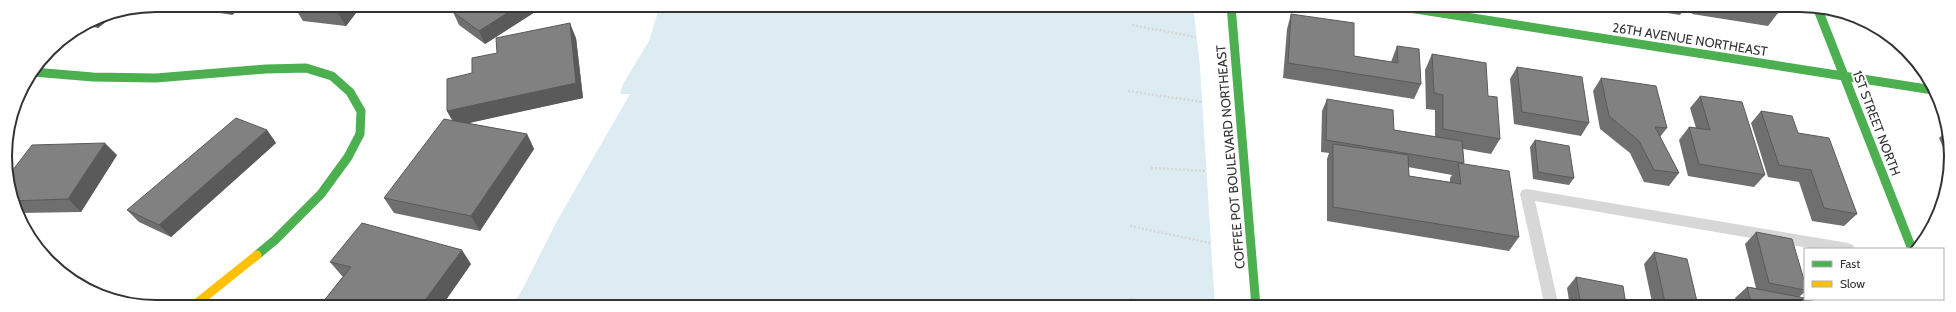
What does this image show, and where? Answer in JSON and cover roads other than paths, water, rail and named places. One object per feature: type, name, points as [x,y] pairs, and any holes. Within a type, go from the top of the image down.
[{"type":"street","name":"COFFEE POT BOULEVARD NORTHEAST","points":[[1232,12],[1255,300]]},
{"type":"street","name":"26TH AVENUE NORTHEAST","points":[[1435,12],[1928,89]]},
{"type":"street","name":"1ST STREET NORTH","points":[[1819,13],[1911,247]]},
{"type":"street","points":[[39,72],[93,77],[156,78],[210,75],[266,69],[306,68],[332,76],[350,92],[361,111],[360,134],[343,164],[321,194],[275,240],[201,300]]},
{"type":"lane","points":[[1550,300],[1527,194],[1842,248]]}]
